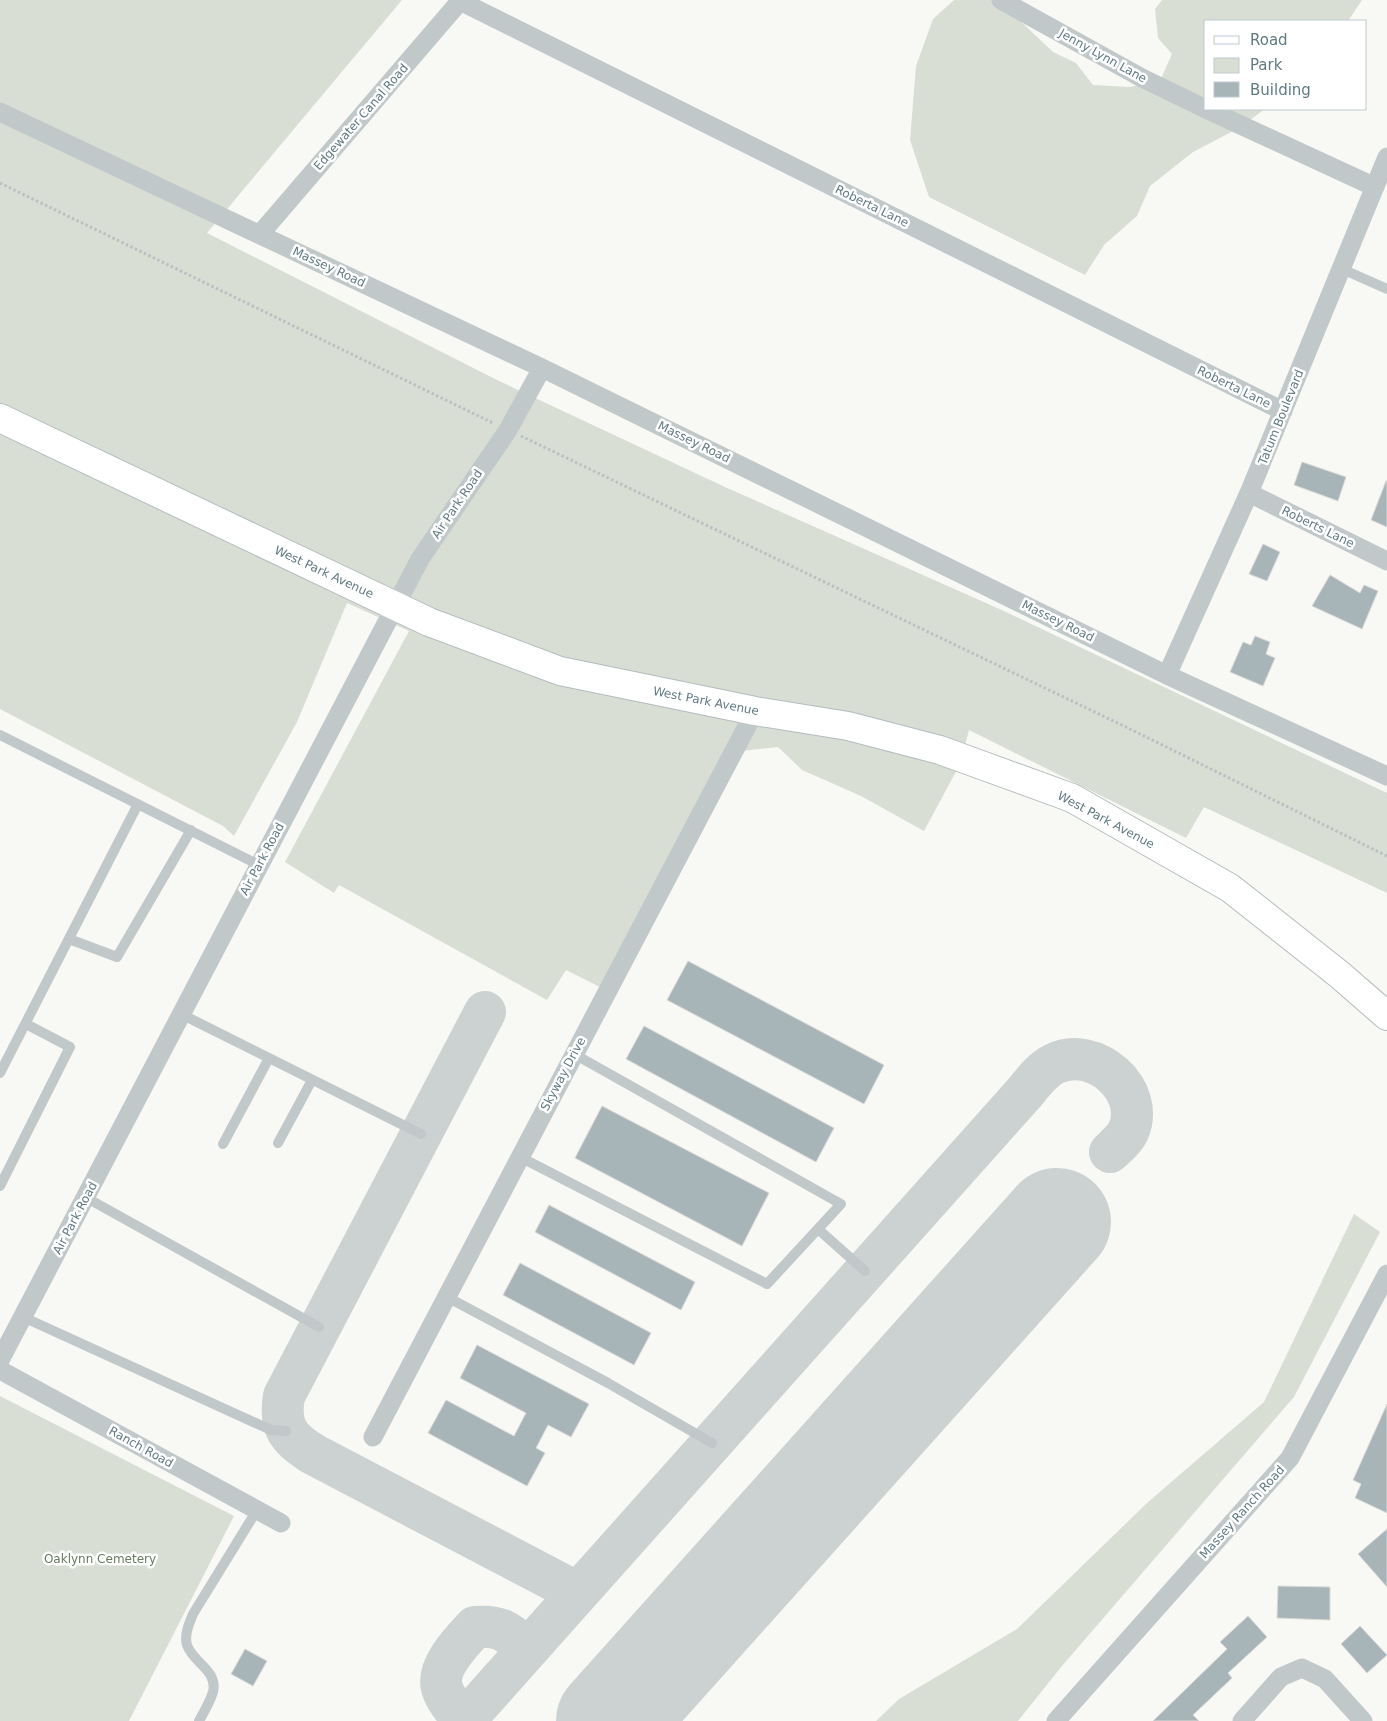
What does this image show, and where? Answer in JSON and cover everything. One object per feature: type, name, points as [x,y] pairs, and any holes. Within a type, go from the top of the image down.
[{"type":"street","name":"Jenny Lynn Lane","points":[[1001,0],[1142,78],[1204,108]]},
{"type":"street","name":"Edgewater Canal Road","points":[[260,234],[461,1]]},
{"type":"street","name":"Roberta Lane","points":[[461,1],[1283,411]]},
{"type":"street","name":"Jenny Lynn Lane","points":[[1208,110],[1375,187]]},
{"type":"street","name":"Massey Road","points":[[0,112],[542,368],[1167,675],[1387,776]]},
{"type":"street","name":"Tatum Boulevard","points":[[1167,675],[1250,492],[1387,157]]},
{"type":"street","name":"Air Park Road","points":[[0,1360],[420,559],[508,430],[542,368]]},
{"type":"street","name":"West Park Avenue","points":[[0,418],[429,622],[560,671],[755,711],[848,726],[940,750],[1072,798],[1230,888],[1340,975],[1387,1016]]},
{"type":"street","name":"Roberts Lane","points":[[1250,492],[1387,561]]},
{"type":"street","name":"Skyway Drive","points":[[373,1437],[755,711]]},
{"type":"street","name":"Massey Ranch Road","points":[[1056,1721],[1290,1458],[1387,1274]]},
{"type":"street","name":"Ranch Road","points":[[0,1370],[281,1523]]},
{"type":"street","points":[[1242,1721],[1281,1677],[1302,1668],[1325,1679],[1363,1721]]},
{"type":"lane","points":[[1342,268],[1387,289]]},
{"type":"lane","points":[[0,735],[259,865]]},
{"type":"lane","points":[[0,1073],[138,804]]},
{"type":"lane","points":[[69,939],[117,957],[191,830]]},
{"type":"lane","points":[[181,1014],[421,1134]]},
{"type":"lane","points":[[0,1186],[70,1047],[26,1024]]},
{"type":"lane","points":[[520,1157],[766,1284],[841,1204],[574,1054]]},
{"type":"lane","points":[[223,1144],[269,1058]]},
{"type":"lane","points":[[278,1143],[312,1080]]},
{"type":"lane","points":[[86,1197],[319,1327]]},
{"type":"lane","points":[[818,1229],[866,1271]]},
{"type":"lane","points":[[447,1297],[608,1383],[712,1443]]},
{"type":"lane","points":[[23,1317],[270,1430],[286,1431]]},
{"type":"lane","points":[[199,1721],[213,1691],[209,1672],[192,1655],[187,1645],[187,1633],[192,1614],[257,1510]]},
{"type":"path","points":[[0,183],[1128,728],[1387,856]]},
{"type":"green space","points":[[0,0],[402,0],[207,233],[497,380],[725,487],[1004,611],[1387,793],[1387,893],[1204,807],[1186,838],[969,730],[964,749],[564,663],[433,613],[0,407]]},
{"type":"green space","points":[[954,0],[998,0],[1053,52],[1076,63],[1093,85],[1129,87],[1160,81],[1172,54],[1158,38],[1155,9],[1162,0],[1362,0],[1349,20],[1204,20],[1204,110],[1264,110],[1239,128],[1193,152],[1150,186],[1137,216],[1104,245],[1085,275],[929,197],[910,140],[916,66],[933,19]]},
{"type":"green space","points":[[0,428],[425,630],[845,734],[959,766],[924,831],[861,796],[802,770],[778,747],[723,753],[604,989],[566,970],[547,1000],[339,885],[334,893],[285,862],[409,631],[347,603],[297,722],[234,836],[223,826],[0,709]]},
{"type":"green space","points":[[1354,1214],[1380,1232],[1294,1397],[1062,1666],[1018,1721],[876,1721],[899,1699],[1017,1629],[1147,1503],[1264,1402]]},
{"type":"green space","name":"Oaklynn Cemetery","points":[[0,1396],[234,1516],[129,1721],[0,1721]]},
{"type":"building","points":[[1302,462],[1346,477],[1338,501],[1294,485]]},
{"type":"building","points":[[1387,481],[1387,527],[1371,520]]},
{"type":"building","points":[[1263,544],[1280,552],[1267,581],[1249,574]]},
{"type":"building","points":[[1330,575],[1360,593],[1364,585],[1378,591],[1362,629],[1312,606]]},
{"type":"building","points":[[1255,636],[1270,642],[1266,654],[1275,658],[1263,686],[1230,672],[1243,642],[1251,645]]},
{"type":"building","points":[[688,961],[884,1065],[864,1104],[667,1000]]},
{"type":"building","points":[[644,1026],[834,1128],[816,1162],[626,1059]]},
{"type":"building","points":[[602,1106],[769,1193],[742,1246],[575,1158]]},
{"type":"building","points":[[549,1205],[695,1282],[681,1310],[535,1232]]},
{"type":"building","points":[[520,1263],[651,1333],[634,1365],[503,1295]]},
{"type":"building","points":[[477,1345],[589,1404],[571,1437],[548,1425],[536,1448],[545,1453],[527,1486],[428,1433],[446,1400],[514,1436],[526,1413],[460,1378]]},
{"type":"building","points":[[1387,1404],[1387,1513],[1355,1498],[1361,1484],[1353,1480]]},
{"type":"building","points":[[1387,1529],[1387,1587],[1358,1554]]},
{"type":"building","points":[[1278,1586],[1330,1587],[1330,1620],[1277,1618]]},
{"type":"building","points":[[1248,1616],[1267,1637],[1228,1673],[1232,1678],[1193,1715],[1199,1721],[1153,1721],[1227,1649],[1220,1642]]},
{"type":"building","points":[[1360,1626],[1387,1655],[1367,1673],[1341,1644]]},
{"type":"building","points":[[245,1649],[267,1661],[253,1686],[231,1674]]},
{"type":"taxiway","points":[[485,1012],[284,1396],[284,1423],[291,1437],[313,1454],[578,1593]]},
{"type":"taxiway","points":[[528,1649],[510,1634],[492,1627],[475,1627],[464,1639],[446,1663],[441,1680],[446,1697],[464,1721],[1046,1069],[1069,1059],[1085,1060],[1100,1066],[1113,1075],[1123,1087],[1130,1101],[1132,1116],[1128,1132],[1110,1152]]},
{"type":"runway","points":[[610,1721],[1057,1222]]}]
